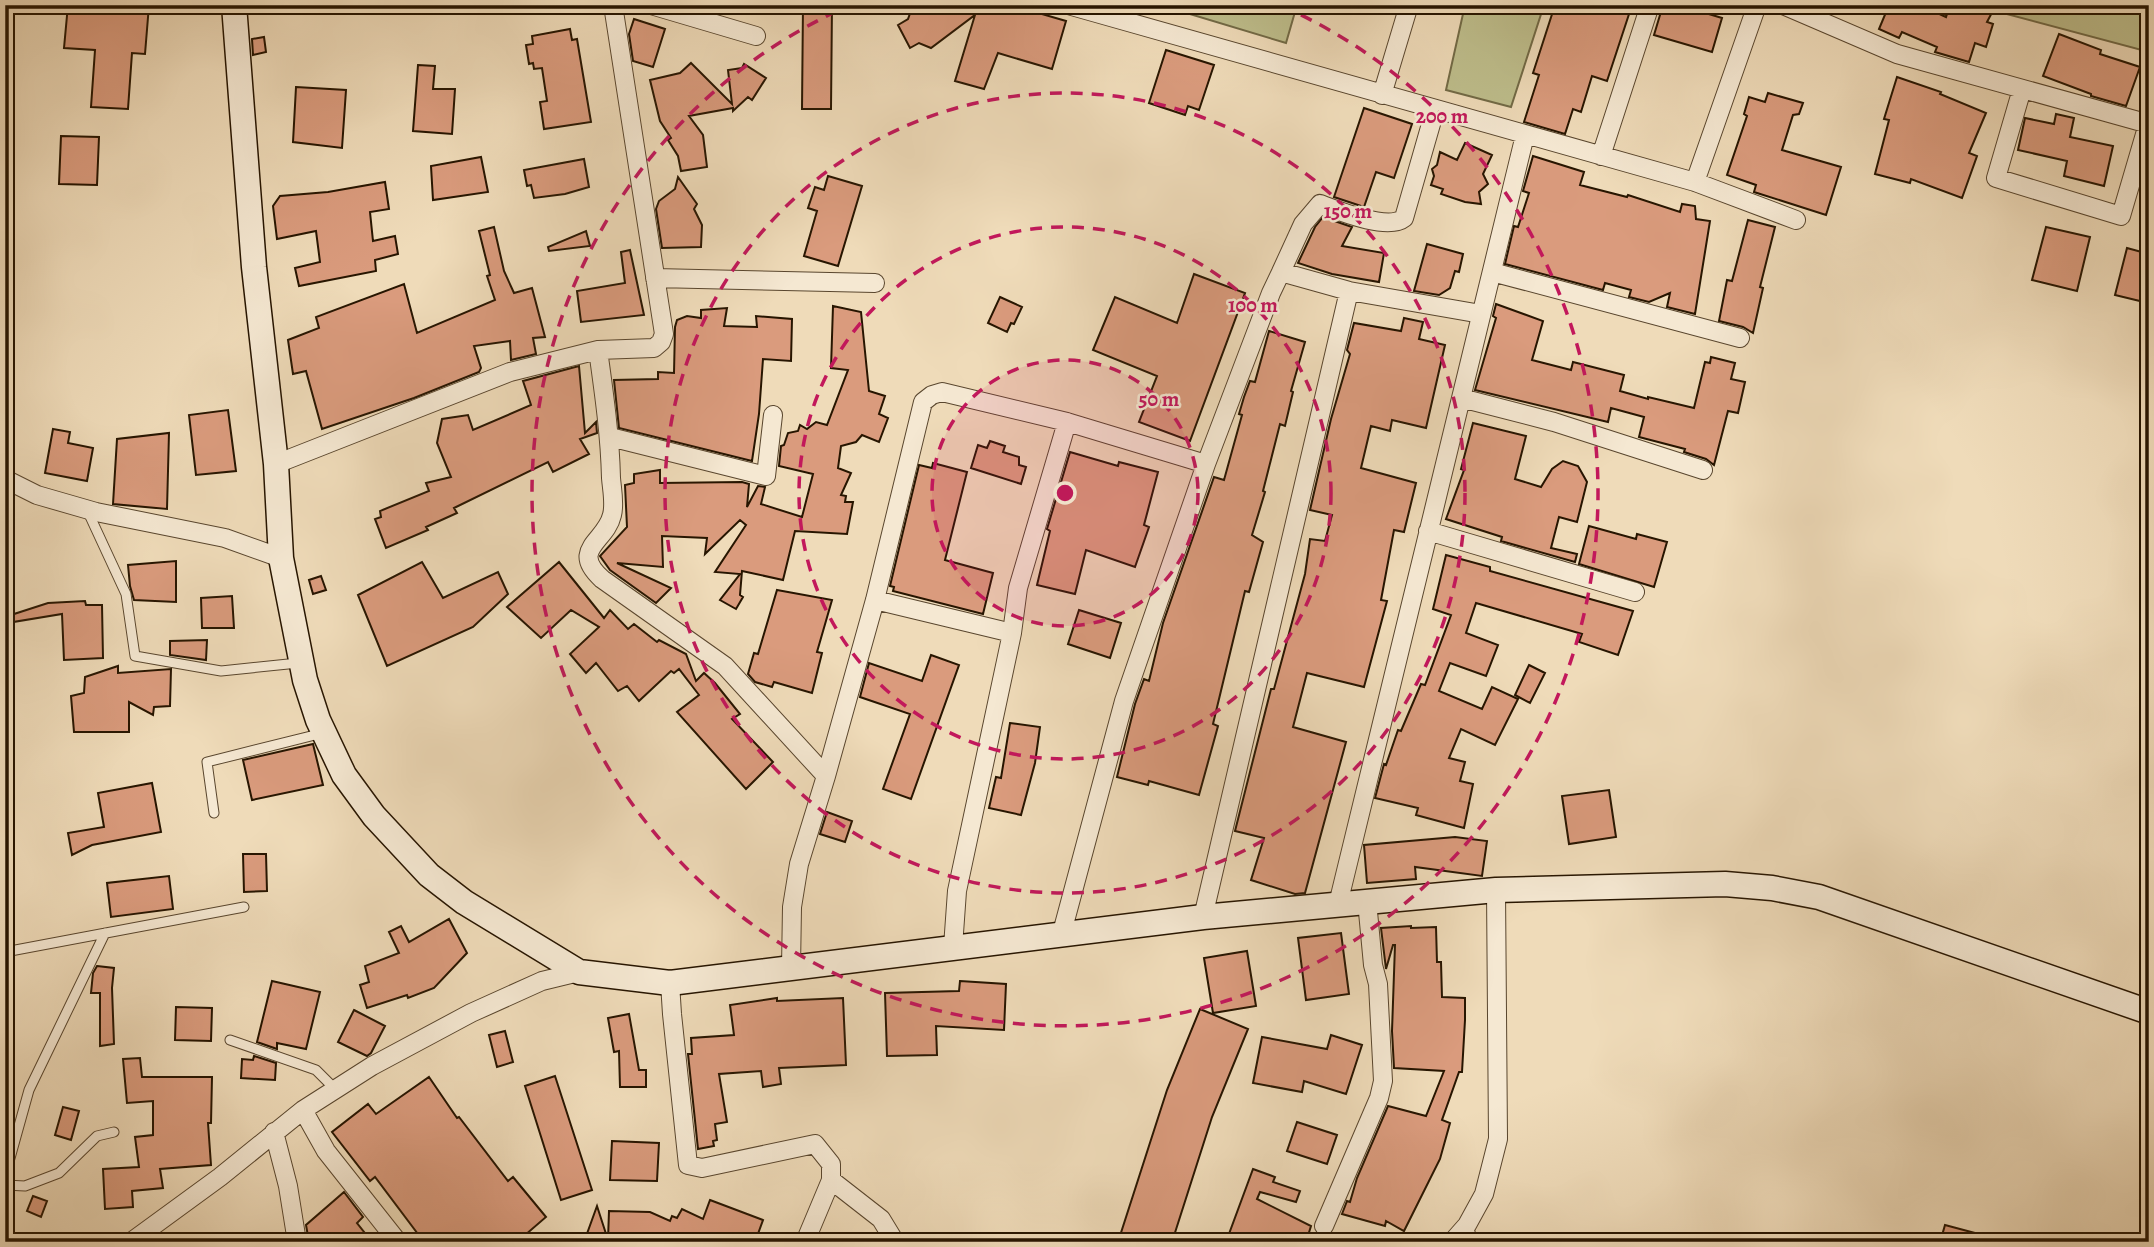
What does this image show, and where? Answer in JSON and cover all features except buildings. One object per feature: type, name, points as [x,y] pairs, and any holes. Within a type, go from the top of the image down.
[{"type":"street","points":[[234,5],[254,267],[276,464],[281,558],[305,680],[324,733],[344,775],[374,816],[429,875],[464,902],[579,972]]},
{"type":"street","points":[[276,464],[496,376],[598,350],[654,348],[661,342],[664,334],[613,5]]},
{"type":"street","points":[[651,5],[757,36]]},
{"type":"street","points":[[1068,5],[1695,182],[1796,220]]},
{"type":"street","points":[[1382,95],[1409,5]]},
{"type":"street","points":[[1601,156],[1650,5]]},
{"type":"street","points":[[1695,182],[1757,5]]},
{"type":"street","points":[[1783,5],[1897,54],[2149,124],[2121,216],[1996,178],[2022,89]]},
{"type":"street","points":[[1061,936],[1124,701],[1206,464],[1271,293],[1303,224],[1320,204],[1369,219],[1394,222],[1405,218],[1435,110]]},
{"type":"street","points":[[1338,904],[1525,135]]},
{"type":"street","points":[[1281,272],[1349,291],[1481,314]]},
{"type":"street","points":[[1492,272],[1740,338]]},
{"type":"street","points":[[655,278],[875,283]]},
{"type":"street","points":[[1203,917],[1349,291]]},
{"type":"street","points":[[598,350],[610,437],[613,513],[589,552],[589,562],[594,572],[725,666],[826,776]]},
{"type":"street","points":[[791,967],[792,907],[799,864],[874,600],[923,402],[942,392],[1068,422],[1206,464]]},
{"type":"street","points":[[1461,398],[1554,422],[1703,470]]},
{"type":"street","points":[[610,437],[766,476],[773,415]]},
{"type":"street","points":[[953,947],[957,891],[1012,633],[1018,588],[1068,422]]},
{"type":"street","points":[[5,479],[37,495],[88,510],[225,538],[281,558]]},
{"type":"street","points":[[1428,531],[1635,592]]},
{"type":"street","points":[[874,600],[1012,633]]},
{"type":"street","points":[[131,1242],[220,1178],[303,1110],[372,1066],[471,1013],[542,981],[579,972],[670,983],[1203,917],[1367,901],[1496,890],[1724,884],[1772,888],[1819,897],[2149,1012]]},
{"type":"street","points":[[1452,1242],[1471,1234],[1498,1139],[1496,890]]},
{"type":"street","points":[[1324,1226],[1379,1098],[1383,1081],[1378,984],[1373,965],[1367,901]]},
{"type":"street","points":[[670,983],[688,1165],[702,1168],[815,1144],[831,1164],[831,1180],[806,1242]]},
{"type":"street","points":[[303,1110],[326,1151],[398,1242]]},
{"type":"street","points":[[274,1132],[288,1186],[297,1242]]},
{"type":"street","points":[[831,1180],[881,1219],[895,1242]]},
{"type":"lane","points":[[88,510],[126,594],[135,656],[221,671],[302,662]]},
{"type":"lane","points":[[214,813],[207,762],[324,733]]},
{"type":"lane","points":[[5,952],[244,907]]},
{"type":"lane","points":[[5,1176],[29,1090],[105,933]]},
{"type":"lane","points":[[230,1040],[316,1070],[335,1089]]},
{"type":"lane","points":[[5,1185],[24,1186],[59,1173],[97,1136],[114,1132]]},
{"type":"green space","points":[[1160,5],[1297,5],[1286,43]]},
{"type":"green space","points":[[1465,5],[1544,5],[1511,107],[1446,90]]},
{"type":"green space","points":[[1973,5],[2149,5],[2149,52]]}]
